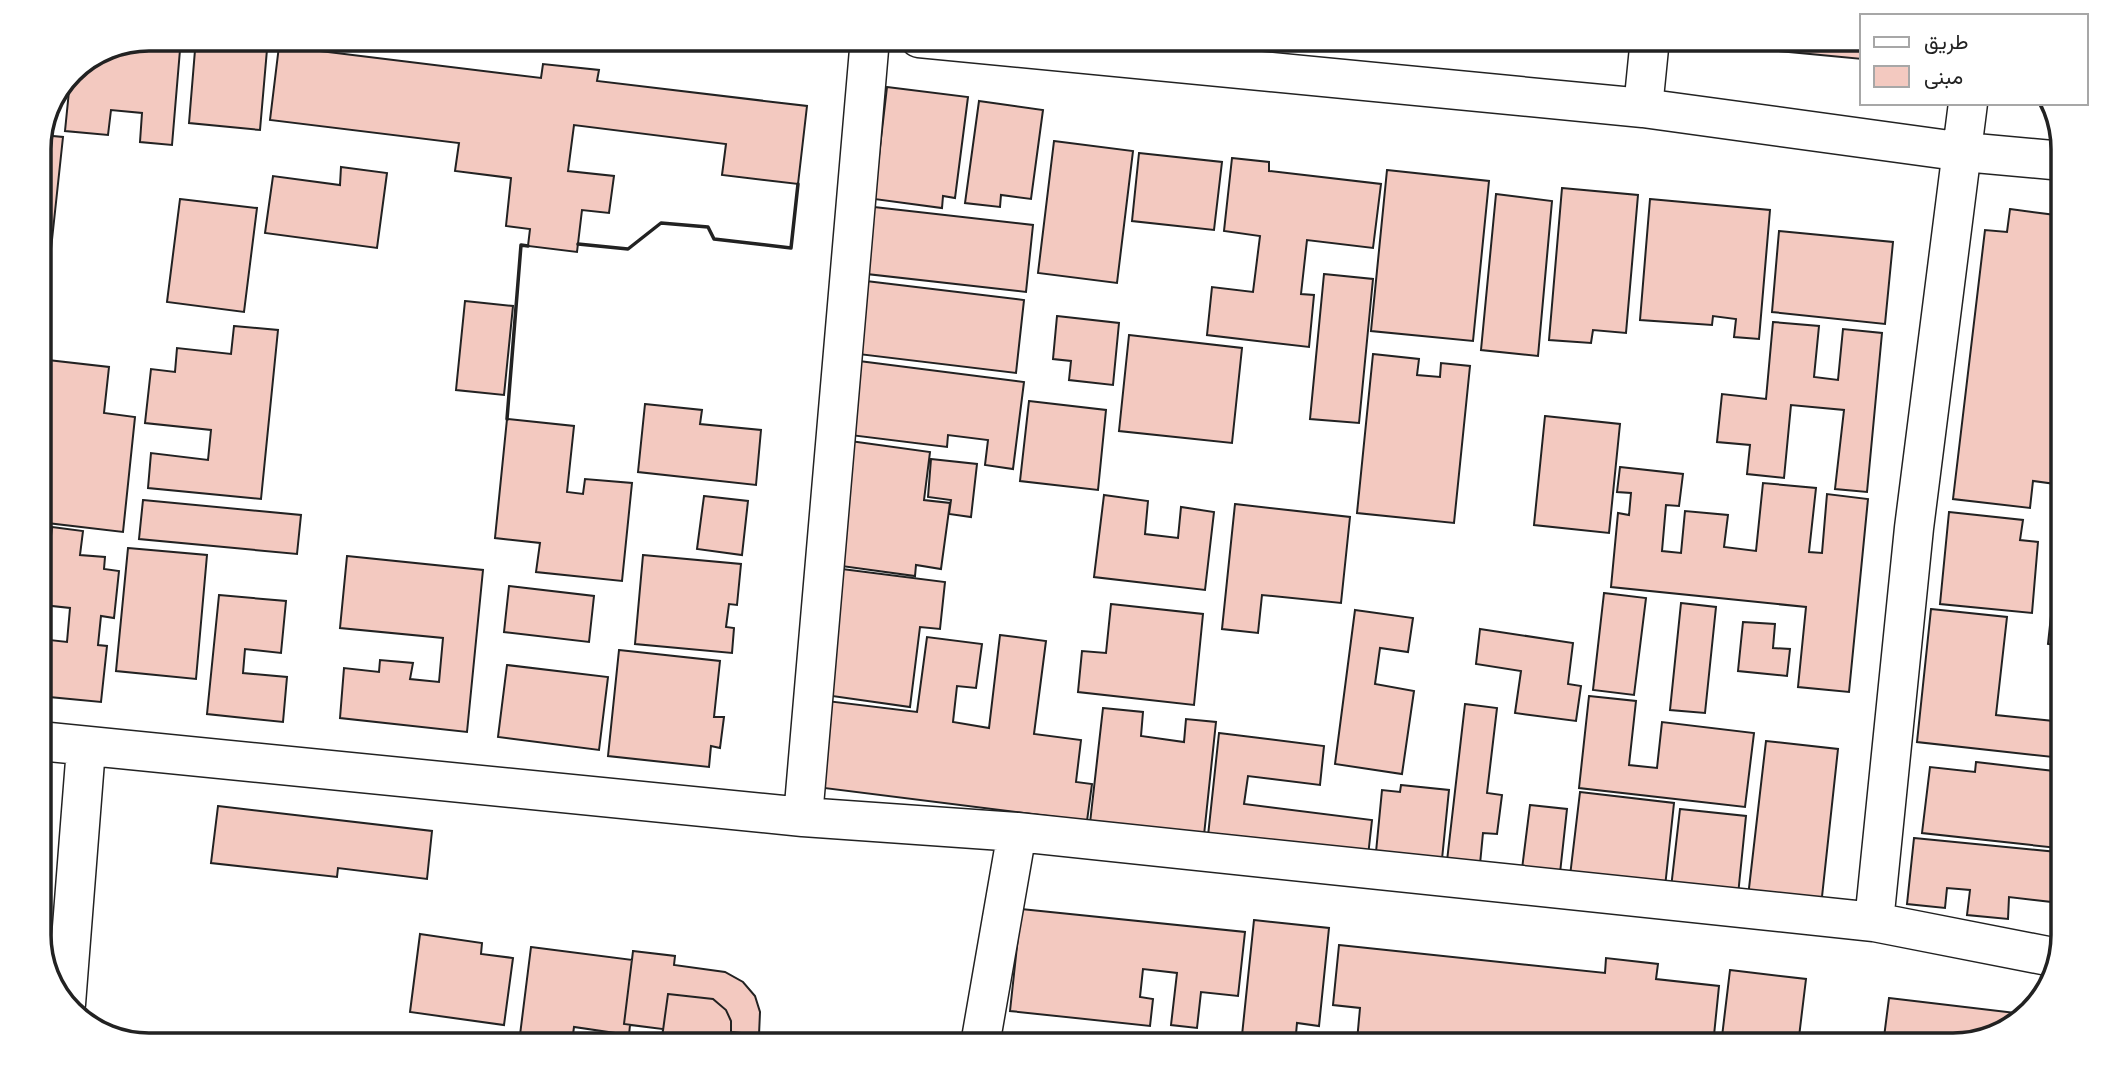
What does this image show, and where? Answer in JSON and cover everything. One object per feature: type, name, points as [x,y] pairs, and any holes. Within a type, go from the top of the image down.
[{"type":"street","points":[[803,817],[869,51]]},
{"type":"street","points":[[1053,51],[1643,108],[1964,152],[2051,160]]},
{"type":"street","points":[[1643,108],[1649,51]]},
{"type":"street","points":[[1874,922],[1914,527],[1964,152],[1968,105]]},
{"type":"street","points":[[51,743],[803,817],[1017,832],[1874,922],[2049,956]]},
{"type":"street","points":[[67,990],[86,748]]},
{"type":"street","points":[[982,1033],[1017,832]]},
{"type":"building","points":[[180,51],[172,145],[140,142],[142,113],[111,110],[108,135],[65,131],[69,93],[84,75],[117,56],[136,52]]},
{"type":"building","points":[[195,51],[267,51],[260,130],[189,123]]},
{"type":"building","points":[[278,51],[320,51],[541,78],[543,64],[599,70],[597,81],[807,106],[798,184],[722,175],[726,144],[574,125],[568,171],[614,176],[609,213],[582,210],[577,252],[528,246],[530,229],[506,226],[511,178],[455,171],[459,143],[270,120]]},
{"type":"building","points":[[1779,51],[1860,51],[1860,59]]},
{"type":"building","points":[[887,87],[968,97],[955,198],[943,196],[942,208],[874,199]]},
{"type":"building","points":[[979,101],[1043,110],[1031,199],[1001,195],[1000,207],[965,203]]},
{"type":"building","points":[[52,136],[63,137],[51,249],[51,143]]},
{"type":"building","points":[[1054,141],[1133,151],[1117,283],[1038,273]]},
{"type":"building","points":[[1139,153],[1222,162],[1214,230],[1132,221]]},
{"type":"building","points":[[1232,158],[1269,162],[1269,171],[1381,184],[1373,248],[1307,240],[1301,294],[1314,295],[1309,347],[1207,335],[1212,287],[1253,292],[1260,236],[1224,231]]},
{"type":"building","points":[[341,167],[387,173],[377,248],[265,233],[273,176],[340,185]]},
{"type":"building","points":[[1387,170],[1489,181],[1473,341],[1371,331]]},
{"type":"building","points":[[1562,188],[1638,195],[1626,333],[1593,330],[1591,343],[1549,340]]},
{"type":"building","points":[[1496,194],[1552,201],[1538,356],[1481,350]]},
{"type":"building","points":[[180,199],[257,208],[244,312],[167,302]]},
{"type":"building","points":[[1650,199],[1770,210],[1759,339],[1734,337],[1736,319],[1713,316],[1712,325],[1640,320]]},
{"type":"building","points":[[874,207],[1033,225],[1026,292],[867,274]]},
{"type":"building","points":[[2010,209],[2051,214],[2051,483],[2033,481],[2030,508],[1953,499],[1985,230],[2007,232]]},
{"type":"building","points":[[1779,231],[1893,242],[1885,324],[1772,312]]},
{"type":"building","points":[[1324,274],[1373,279],[1359,423],[1310,419]]},
{"type":"building","points":[[866,281],[1024,300],[1016,373],[858,354]]},
{"type":"building","points":[[465,301],[513,306],[504,395],[456,390]]},
{"type":"building","points":[[1057,316],[1119,323],[1113,385],[1069,380],[1071,361],[1053,359]]},
{"type":"building","points":[[1773,322],[1819,326],[1814,377],[1838,380],[1843,329],[1882,333],[1867,492],[1835,489],[1844,410],[1791,405],[1784,478],[1747,474],[1750,445],[1717,442],[1722,394],[1766,399]]},
{"type":"building","points":[[234,326],[278,330],[261,499],[148,488],[151,453],[208,460],[211,430],[145,423],[151,369],[175,372],[177,348],[231,354]]},
{"type":"building","points":[[1129,335],[1242,348],[1232,443],[1119,431]]},
{"type":"building","points":[[1373,354],[1419,359],[1417,375],[1440,377],[1441,363],[1470,366],[1454,523],[1357,513]]},
{"type":"building","points":[[51,360],[109,367],[104,413],[135,417],[123,532],[51,523]]},
{"type":"building","points":[[859,361],[1024,382],[1013,469],[985,465],[988,440],[948,435],[947,447],[850,435]]},
{"type":"building","points":[[1029,401],[1106,410],[1098,490],[1020,481]]},
{"type":"building","points":[[645,404],[702,410],[700,424],[761,430],[756,485],[638,472]]},
{"type":"building","points":[[1545,416],[1620,424],[1609,533],[1534,525]]},
{"type":"building","points":[[507,419],[574,426],[567,492],[583,494],[585,479],[632,483],[622,581],[536,572],[540,543],[495,538]]},
{"type":"building","points":[[850,441],[930,452],[924,500],[950,503],[941,569],[916,565],[915,576],[834,565]]},
{"type":"building","points":[[931,459],[977,464],[971,517],[949,514],[951,500],[928,497]]},
{"type":"building","points":[[1620,467],[1683,474],[1679,506],[1666,505],[1662,551],[1681,553],[1685,511],[1728,515],[1724,547],[1756,551],[1763,483],[1816,488],[1809,552],[1822,553],[1827,494],[1868,499],[1849,692],[1798,687],[1806,607],[1611,587],[1618,513],[1629,515],[1631,493],[1617,492]]},
{"type":"building","points":[[1104,495],[1148,501],[1145,534],[1178,538],[1181,507],[1214,512],[1205,590],[1094,577]]},
{"type":"building","points":[[704,496],[748,501],[742,555],[697,549]]},
{"type":"building","points":[[143,500],[301,515],[297,554],[139,539]]},
{"type":"building","points":[[1235,504],[1350,517],[1341,603],[1262,595],[1258,633],[1222,629]]},
{"type":"building","points":[[1949,512],[2023,520],[2020,540],[2038,542],[2032,613],[1940,604]]},
{"type":"building","points":[[52,527],[83,531],[80,555],[105,557],[104,569],[119,571],[114,618],[101,616],[98,645],[107,646],[101,702],[51,697],[51,640],[67,642],[70,608],[51,606]]},
{"type":"building","points":[[128,548],[207,555],[196,679],[116,671]]},
{"type":"building","points":[[643,555],[741,564],[737,605],[729,604],[726,627],[734,628],[732,653],[635,644]]},
{"type":"building","points":[[347,556],[483,570],[467,732],[340,718],[344,668],[379,672],[380,660],[413,663],[410,679],[439,682],[443,638],[340,628]]},
{"type":"building","points":[[834,568],[945,582],[940,629],[920,627],[910,707],[818,694]]},
{"type":"building","points":[[509,586],[594,596],[589,642],[504,632]]},
{"type":"building","points":[[1604,593],[1646,598],[1634,695],[1593,690]]},
{"type":"building","points":[[219,595],[286,601],[281,653],[245,649],[243,673],[287,677],[283,722],[207,714]]},
{"type":"building","points":[[1681,603],[1716,607],[1705,713],[1670,710]]},
{"type":"building","points":[[1111,604],[1203,614],[1194,705],[1078,692],[1082,651],[1106,653]]},
{"type":"building","points":[[1931,609],[2007,617],[1996,715],[2051,721],[2051,757],[1917,742]]},
{"type":"building","points":[[1355,610],[1413,618],[1408,652],[1380,648],[1375,684],[1414,691],[1402,774],[1335,764]]},
{"type":"building","points":[[2051,616],[2051,644],[2048,644]]},
{"type":"building","points":[[1743,622],[1775,624],[1773,648],[1790,649],[1787,676],[1738,671]]},
{"type":"building","points":[[1480,629],[1573,643],[1568,684],[1581,686],[1576,721],[1515,713],[1521,671],[1476,664]]},
{"type":"building","points":[[1000,635],[1046,641],[1034,734],[1081,740],[1076,782],[1092,784],[1087,821],[808,786],[819,700],[917,712],[927,637],[982,644],[976,688],[957,686],[953,722],[989,728]]},
{"type":"building","points":[[619,650],[720,661],[714,717],[724,717],[720,748],[711,746],[709,767],[608,756]]},
{"type":"building","points":[[507,665],[608,677],[599,750],[498,737]]},
{"type":"building","points":[[1589,696],[1636,701],[1629,765],[1657,768],[1662,722],[1754,733],[1745,807],[1579,788]]},
{"type":"building","points":[[1465,704],[1497,708],[1487,793],[1502,795],[1497,834],[1483,833],[1480,864],[1447,861]]},
{"type":"building","points":[[1103,708],[1143,712],[1141,736],[1184,742],[1186,719],[1216,722],[1204,835],[1090,823]]},
{"type":"building","points":[[1219,733],[1324,746],[1320,785],[1248,776],[1244,804],[1372,820],[1368,856],[1208,836]]},
{"type":"building","points":[[1766,741],[1838,749],[1821,906],[1748,897]]},
{"type":"building","points":[[1976,762],[2051,771],[2051,847],[1922,833],[1930,767],[1975,772]]},
{"type":"building","points":[[1401,785],[1449,790],[1442,859],[1376,852],[1382,790],[1400,792]]},
{"type":"building","points":[[1580,792],[1674,803],[1665,887],[1570,876]]},
{"type":"building","points":[[1530,805],[1567,809],[1560,873],[1522,869]]},
{"type":"building","points":[[218,806],[432,831],[427,879],[338,868],[337,877],[211,863]]},
{"type":"building","points":[[1680,809],[1746,816],[1738,895],[1671,888]]},
{"type":"building","points":[[1914,838],[2051,851],[2051,902],[2009,897],[2008,919],[1967,915],[1970,890],[1947,888],[1945,908],[1907,904]]},
{"type":"building","points":[[1021,909],[1245,932],[1238,996],[1201,992],[1197,1028],[1171,1025],[1177,973],[1143,969],[1140,997],[1153,999],[1150,1026],[1010,1011]]},
{"type":"building","points":[[1254,920],[1329,928],[1319,1026],[1297,1023],[1296,1033],[1242,1033]]},
{"type":"building","points":[[420,934],[482,943],[481,954],[513,958],[504,1025],[410,1012]]},
{"type":"building","points":[[1339,945],[1605,973],[1606,958],[1658,964],[1656,979],[1719,986],[1714,1033],[1358,1033],[1360,1008],[1333,1005]]},
{"type":"building","points":[[531,947],[632,960],[633,951],[675,956],[674,965],[725,972],[743,982],[755,996],[760,1012],[759,1033],[662,1033],[663,1029],[630,1025],[629,1033],[574,1027],[573,1033],[520,1033]]},
{"type":"building","points":[[633,951],[675,956],[674,965],[725,972],[743,982],[755,996],[760,1012],[759,1033],[662,1033],[663,1029],[624,1024]]},
{"type":"building","points":[[1730,970],[1806,979],[1799,1033],[1722,1033]]},
{"type":"building","points":[[668,994],[713,999],[726,1010],[731,1021],[731,1032],[741,1033],[663,1033]]},
{"type":"building","points":[[1889,998],[2013,1013],[1991,1026],[1966,1032],[1885,1033]]},
{"type":"wall","points":[[578,244],[628,249],[661,223],[708,227],[714,239],[791,248],[798,184]]},
{"type":"wall","points":[[507,419],[521,245],[528,246]]}]
